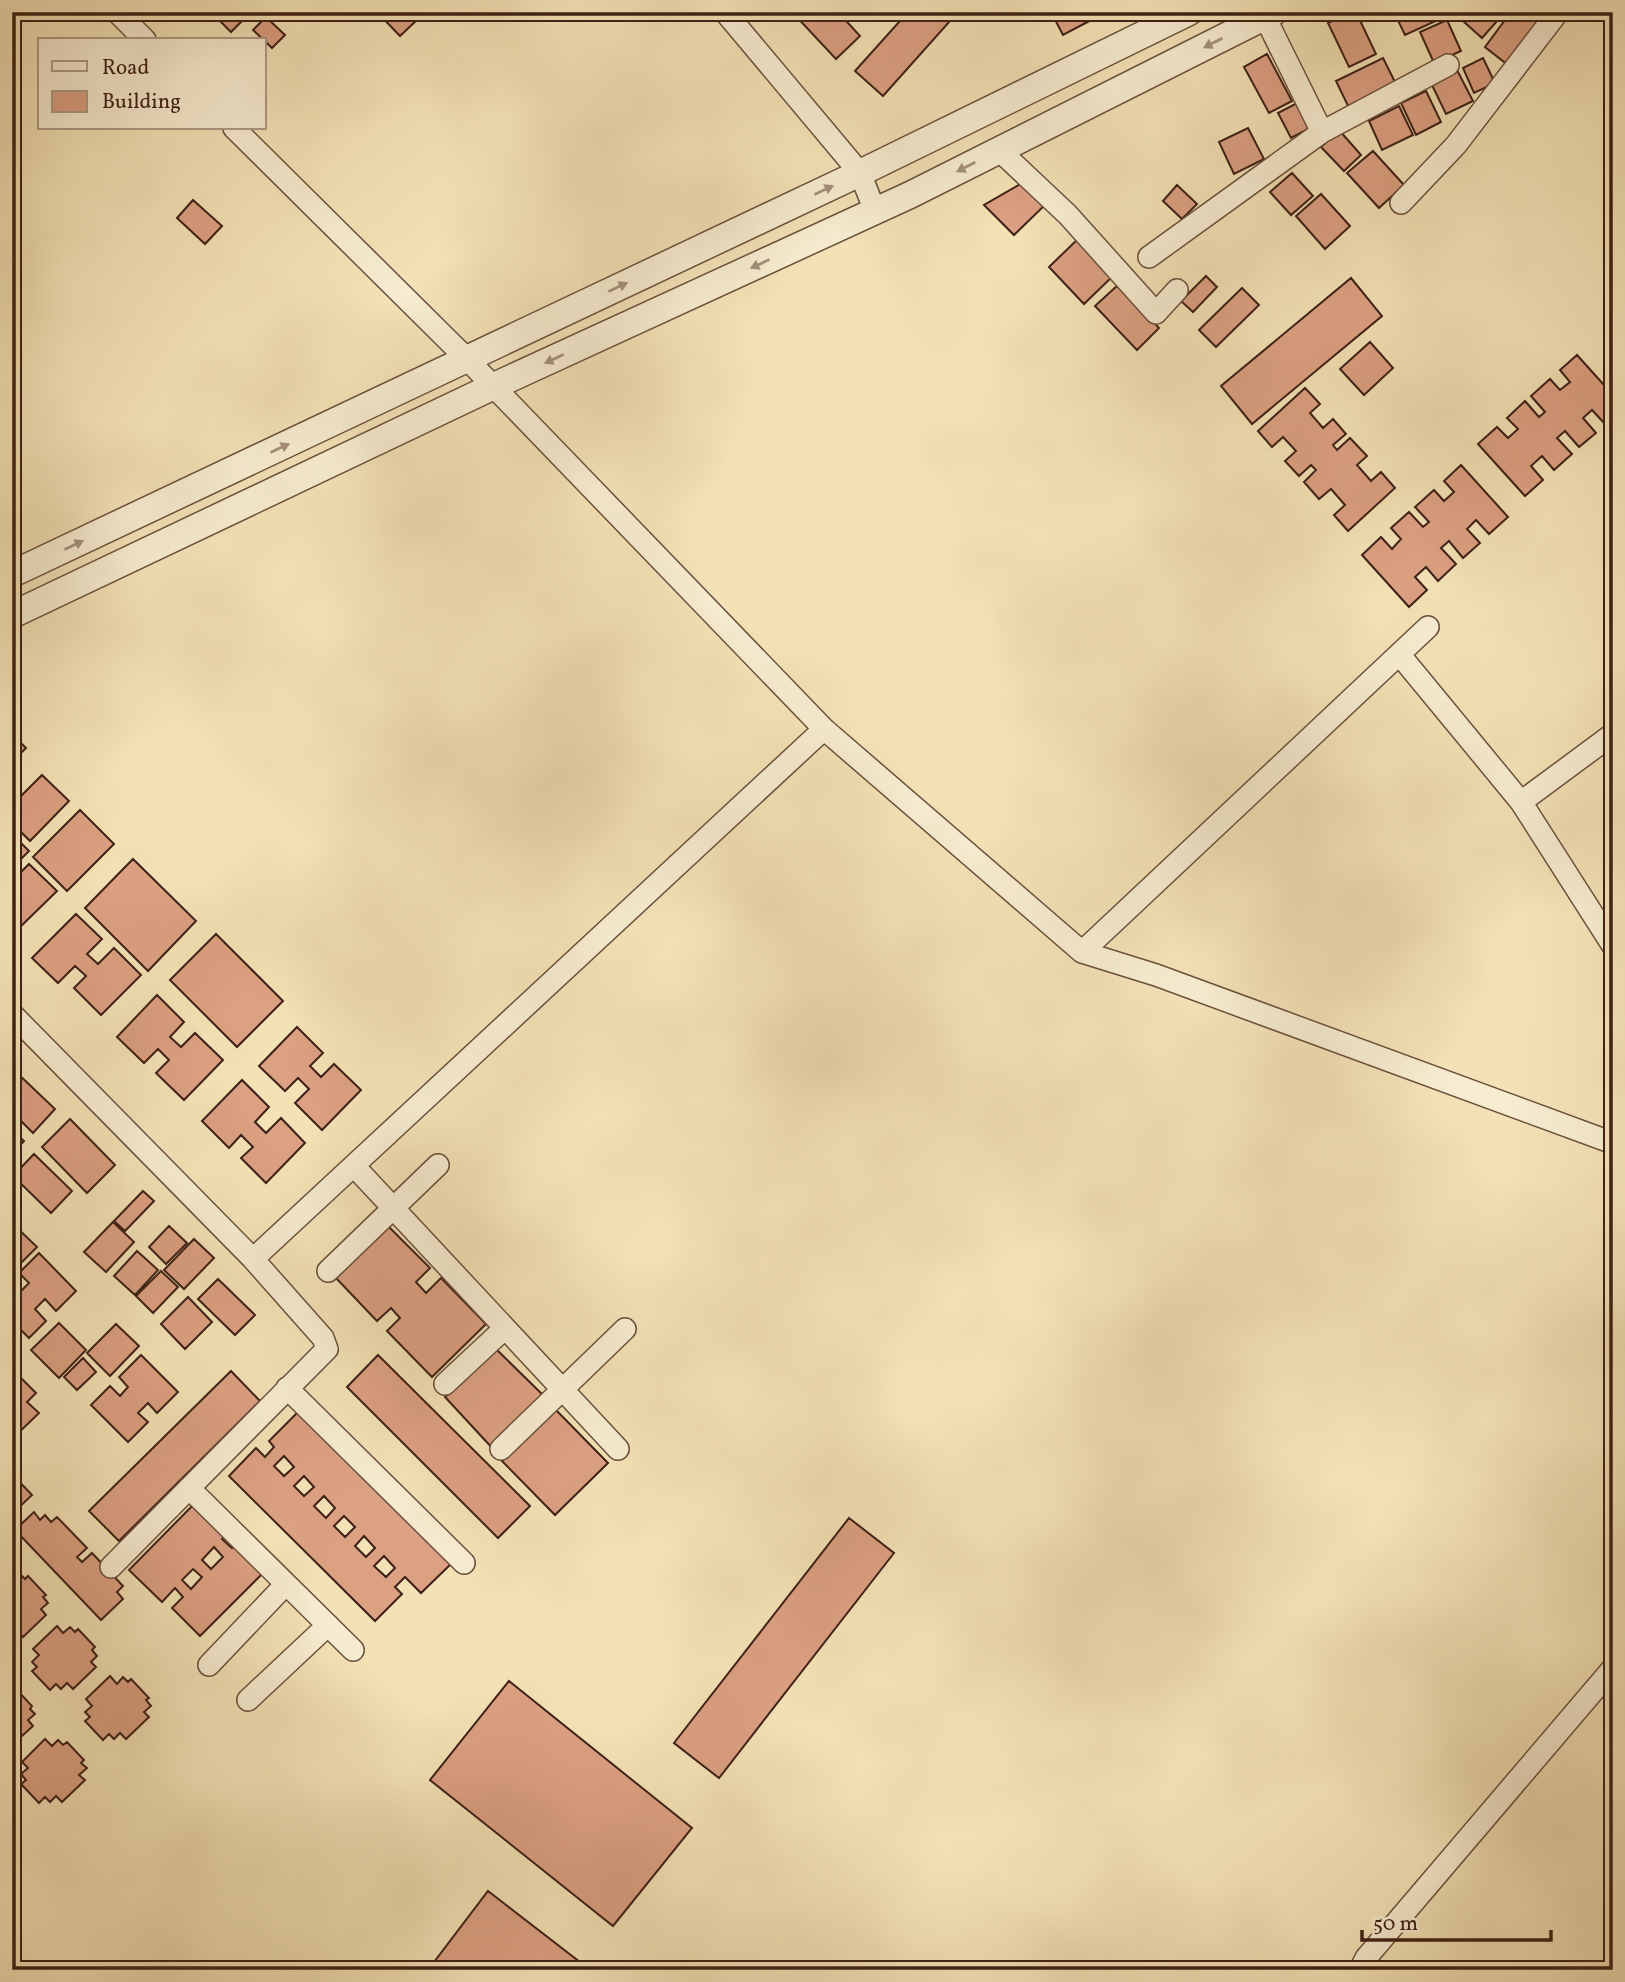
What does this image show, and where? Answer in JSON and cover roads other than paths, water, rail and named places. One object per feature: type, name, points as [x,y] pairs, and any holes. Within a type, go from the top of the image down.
[{"type":"street","points":[[117,12],[143,38]]},
{"type":"street","points":[[725,12],[860,173],[875,211]]},
{"type":"street","points":[[12,574],[860,173],[1189,12]]},
{"type":"street","points":[[1401,203],[1456,145],[1558,12]]},
{"type":"street","points":[[12,615],[494,386],[875,211],[1269,15],[1322,132]]},
{"type":"street","points":[[1149,257],[1322,132],[1448,65]]},
{"type":"street","points":[[236,130],[494,386],[824,729],[1082,953],[1156,975],[1613,1143]]},
{"type":"street","points":[[999,150],[1068,215],[1156,313],[1177,290]]},
{"type":"street","points":[[1082,953],[1428,627]]},
{"type":"street","points":[[1399,654],[1521,802],[1613,946]]},
{"type":"street","points":[[253,1259],[824,729]]},
{"type":"street","points":[[1521,802],[1613,734]]},
{"type":"street","points":[[12,1014],[253,1259],[323,1338],[327,1349],[111,1567]]},
{"type":"street","points":[[328,1271],[438,1165]]},
{"type":"street","points":[[354,1166],[618,1449]]},
{"type":"street","points":[[445,1384],[505,1328]]},
{"type":"street","points":[[501,1449],[625,1329]]},
{"type":"street","points":[[287,1388],[464,1563]]},
{"type":"street","points":[[189,1488],[353,1650]]},
{"type":"street","points":[[209,1665],[286,1584]]},
{"type":"street","points":[[248,1700],[328,1625]]},
{"type":"street","points":[[1360,1970],[1375,1947],[1613,1668]]}]
